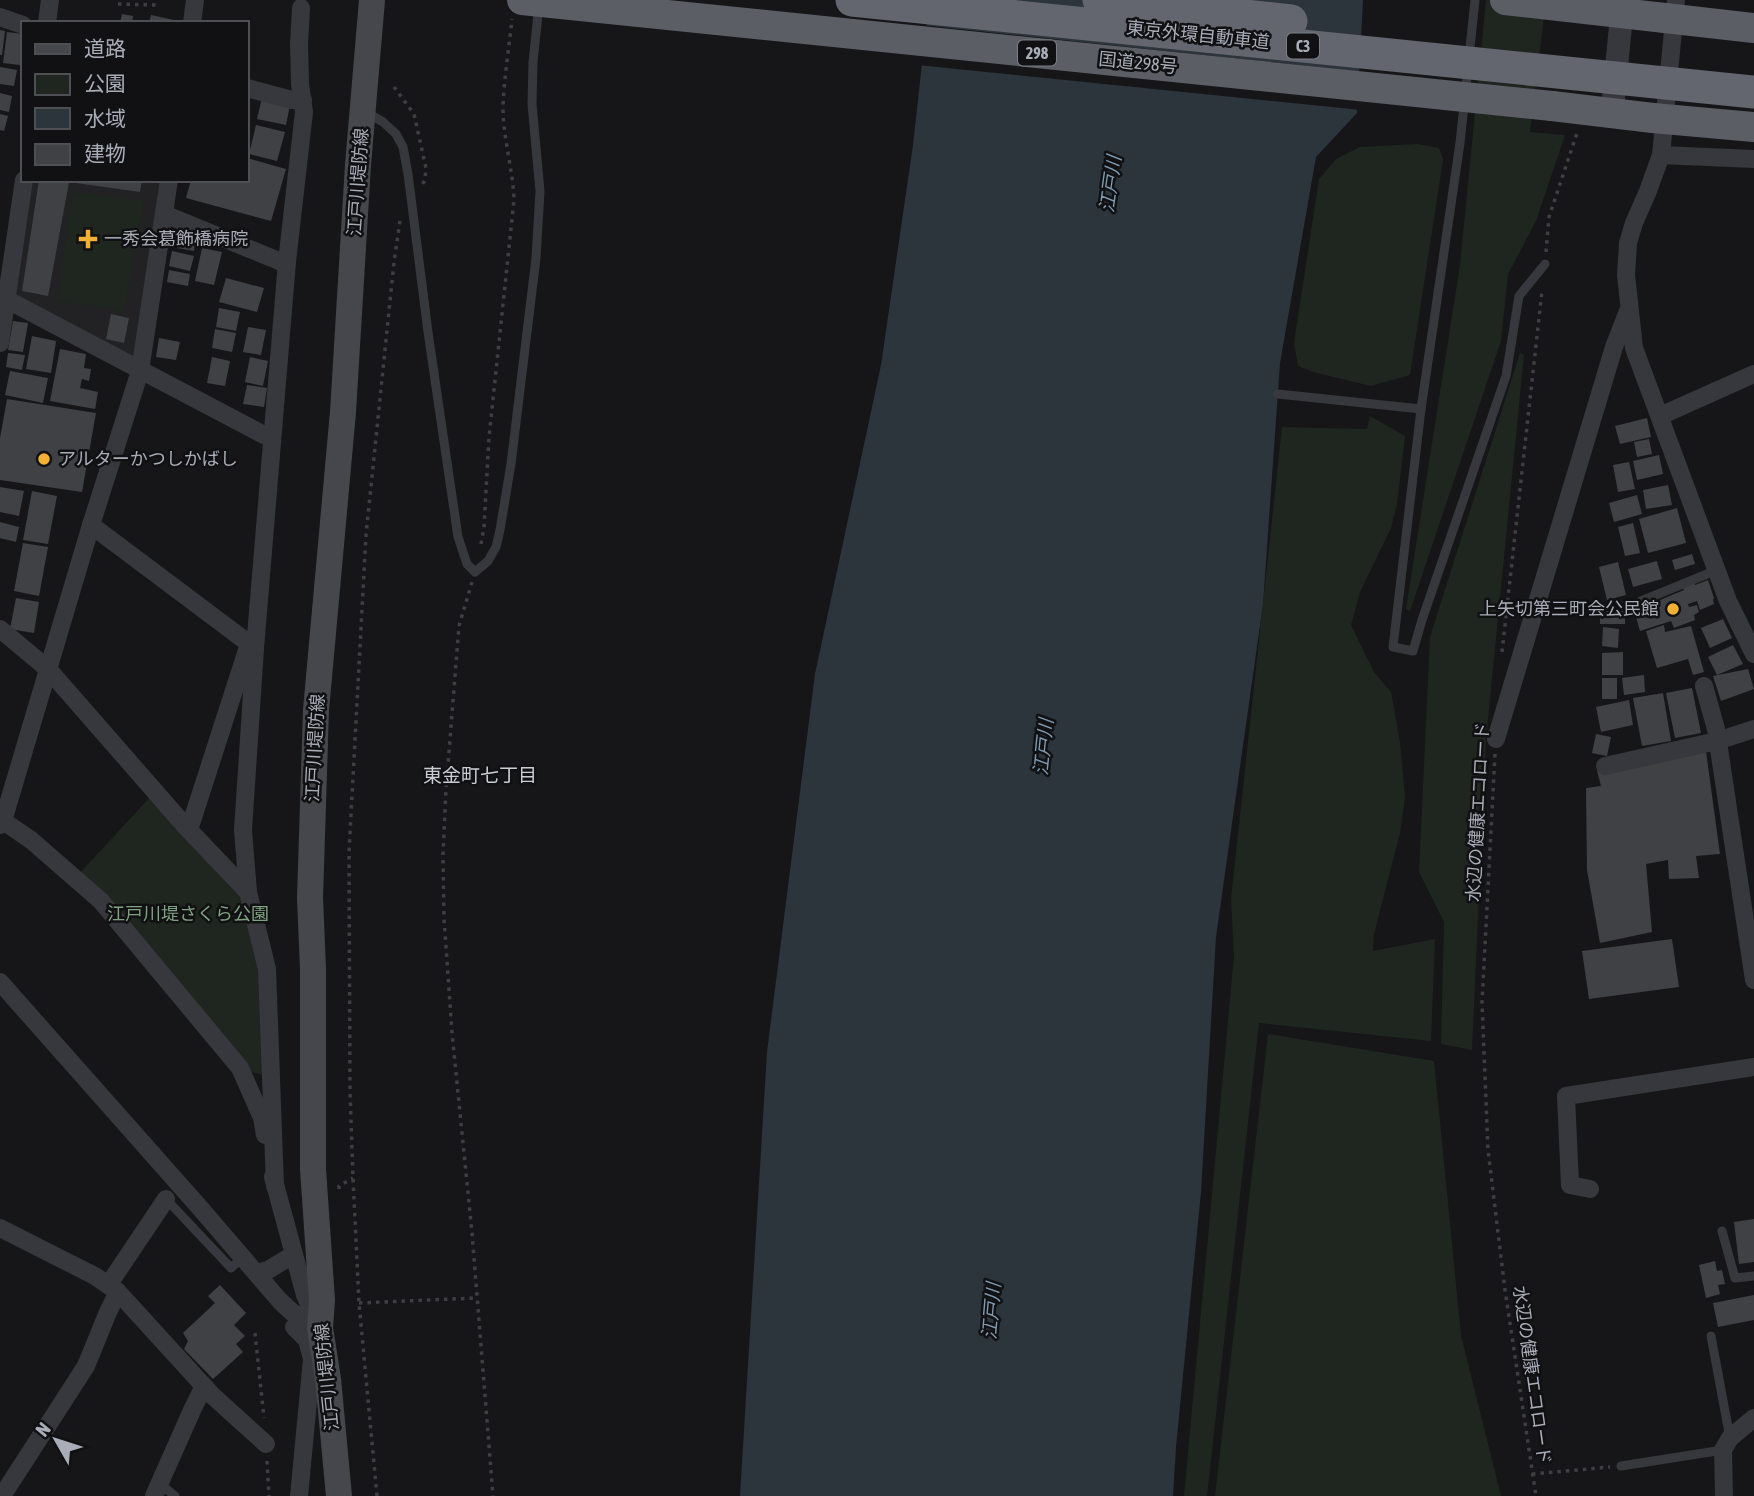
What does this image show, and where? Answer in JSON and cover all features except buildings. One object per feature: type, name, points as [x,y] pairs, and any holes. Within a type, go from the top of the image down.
[{"type":"highway","name":"東京外環自動車道","points":[[852,0],[1754,92]]},
{"type":"highway","name":"東京外環自動車道","points":[[1098,0],[1754,71]]},
{"type":"highway","points":[[1505,0],[1562,6],[1670,9],[1754,28]]},
{"type":"highway","name":"国道298号","points":[[517,7],[1754,127]]},
{"type":"main road","name":"江戸川堤防線","points":[[339,1496],[328,1378],[307,1328],[322,1300],[313,1169],[313,969],[310,898],[316,710],[344,399],[372,0]]},
{"type":"street","points":[[47,21],[50,0]]},
{"type":"street","points":[[192,21],[195,0]]},
{"type":"street","points":[[1612,114],[1623,6]]},
{"type":"street","points":[[275,1186],[267,969],[248,892],[243,830],[252,646],[287,262],[304,112],[300,84],[301,8]]},
{"type":"street","points":[[1670,9],[1661,155],[1633,223],[1628,243],[1626,275],[1634,348],[1728,601],[1754,654]]},
{"type":"street","points":[[0,16],[21,24]]},
{"type":"street","points":[[248,88],[292,100],[303,100]]},
{"type":"street","points":[[1661,155],[1754,159]]},
{"type":"street","points":[[0,343],[3,297],[24,182]]},
{"type":"street","points":[[169,182],[140,371],[3,812],[101,901],[240,1068],[262,1118],[275,1186],[305,1295],[307,1340],[312,1359],[299,1496]]},
{"type":"street","points":[[164,214],[287,262]]},
{"type":"street","points":[[3,297],[264,435],[271,435]]},
{"type":"street","points":[[1496,739],[1610,360],[1630,308]]},
{"type":"street","points":[[1660,416],[1754,374]]},
{"type":"street","points":[[91,525],[252,646]]},
{"type":"street","points":[[0,629],[48,669],[189,830],[248,892]]},
{"type":"street","points":[[189,830],[252,646]]},
{"type":"street","points":[[1704,686],[1717,741],[1754,980]]},
{"type":"street","points":[[1605,766],[1717,741],[1754,729]]},
{"type":"street","points":[[0,982],[280,1301],[307,1328]]},
{"type":"street","points":[[1590,1189],[1570,1185],[1566,1096],[1754,1067]]},
{"type":"street","points":[[2,1496],[86,1366],[108,1312],[114,1288],[166,1199]]},
{"type":"street","points":[[0,1227],[114,1288],[204,1386],[266,1444]]},
{"type":"street","points":[[256,1273],[268,1270],[293,1255]]},
{"type":"street","points":[[157,1490],[204,1386]]},
{"type":"street","points":[[1724,1496],[1727,1444],[1754,1418]]},
{"type":"lane","points":[[363,110],[396,134],[402,147],[408,174],[458,537],[467,564],[475,572],[488,561],[496,547],[500,530],[511,464],[536,258],[540,191],[532,104],[533,62],[540,0]]},
{"type":"lane","points":[[1475,0],[1460,143],[1421,409],[1392,647],[1413,651],[1506,376],[1519,296],[1545,264]]},
{"type":"lane","points":[[1278,394],[1421,409]]},
{"type":"lane","points":[[1641,601],[1717,570]]},
{"type":"lane","points":[[166,1199],[231,1268],[243,1257]]},
{"type":"lane","points":[[1722,1231],[1735,1278],[1754,1276]]},
{"type":"lane","points":[[1621,1466],[1727,1444],[1711,1336]]},
{"type":"lane","points":[[157,1490],[175,1496]]},
{"type":"path","points":[[118,4],[156,5]]},
{"type":"path","points":[[475,572],[484,527],[489,437],[514,200],[503,108],[517,7]]},
{"type":"path","points":[[1501,660],[1549,217],[1577,133]]},
{"type":"path","points":[[377,1496],[359,1303],[350,1091],[349,852],[366,536],[394,258]]},
{"type":"path","points":[[468,594],[459,626],[446,789],[444,918],[492,1496]]},
{"type":"path","name":"水辺の健康エコロード","points":[[1496,739],[1482,1003],[1488,1150],[1505,1290],[1536,1496]]},
{"type":"path","points":[[359,1303],[476,1298]]},
{"type":"path","points":[[256,1333],[270,1496]]},
{"type":"path","points":[[1532,1474],[1621,1466]]},
{"type":"shaded area","name":"一秀会葛飾橋病院","points":[[29,182],[164,182],[137,364],[11,297]]},
{"type":"green space","points":[[1486,0],[1546,0],[1530,132],[1565,135],[1536,221],[1508,274],[1501,341],[1410,611],[1406,609],[1460,265]]},
{"type":"green space","points":[[1418,144],[1439,148],[1443,160],[1410,375],[1371,386],[1298,366],[1294,343],[1319,179],[1336,159],[1360,147]]},
{"type":"green space","points":[[73,192],[144,200],[124,312],[57,300]]},
{"type":"green space","points":[[1520,353],[1524,355],[1486,739],[1472,1050],[1441,1044],[1444,922],[1419,872],[1430,637]]},
{"type":"green space","points":[[1370,416],[1405,436],[1397,504],[1391,528],[1360,592],[1351,625],[1374,672],[1391,692],[1400,742],[1405,797],[1400,833],[1374,934],[1373,951],[1435,939],[1431,1041],[1259,1023],[1207,1496],[1184,1496],[1234,956],[1231,899],[1282,427],[1367,429]]},
{"type":"green space","name":"江戸川堤さくら公園","points":[[152,795],[241,895],[261,965],[264,1075],[251,1072],[79,874]]},
{"type":"green space","points":[[1268,1034],[1434,1061],[1461,1335],[1501,1496],[1215,1496]]},
{"type":"water","name":"江戸川","points":[[929,0],[1363,0],[1357,113],[1316,157],[1280,363],[1263,604],[1216,937],[1201,1192],[1173,1496],[740,1496],[767,1052],[815,674],[881,365],[913,145]]},
{"type":"pier","points":[[922,25],[1363,72],[1361,110],[918,65]]},
{"type":"place","name":"一秀会葛飾橋病院","points":[[88,239]]},
{"type":"place","name":"アルターかつしかばし","points":[[44,459]]},
{"type":"place","name":"上矢切第三町会公民館","points":[[1673,609]]},
{"type":"district","name":"東金町七丁目","points":[[480,775]]}]
